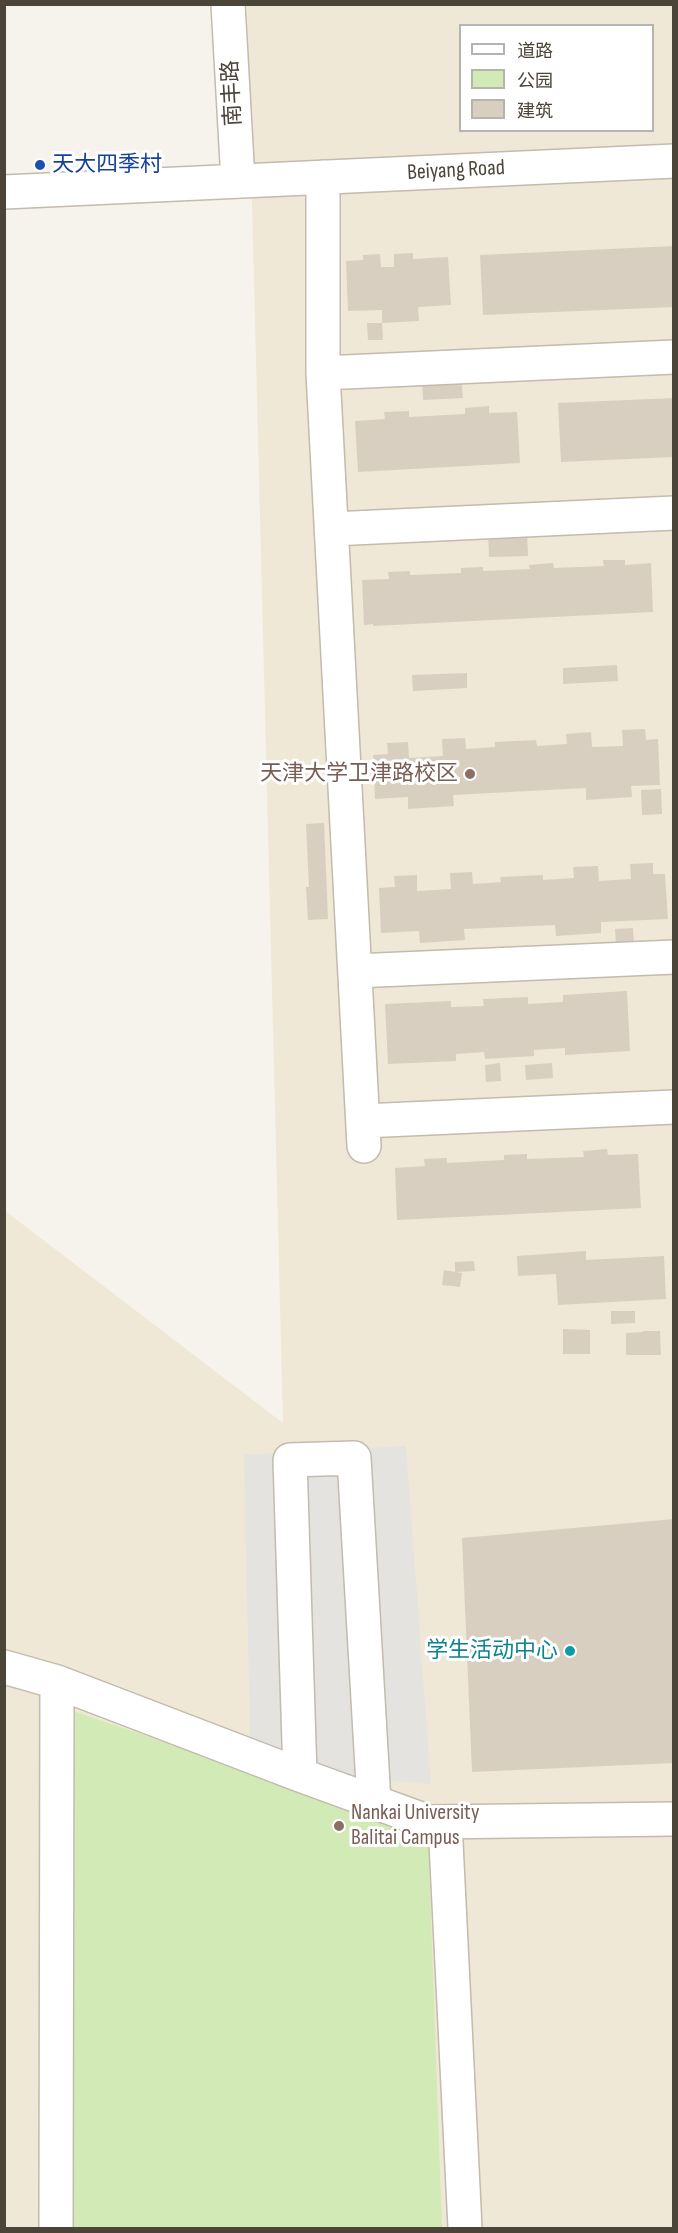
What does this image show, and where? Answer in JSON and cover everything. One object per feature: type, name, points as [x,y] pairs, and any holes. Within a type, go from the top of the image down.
[{"type":"street","name":"南丰路","points":[[228,4],[238,181]]},
{"type":"street","name":"Beiyang Road","points":[[4,192],[674,161]]},
{"type":"street","points":[[323,177],[323,373],[363,1133],[674,1107]]},
{"type":"street","points":[[323,373],[674,357]]},
{"type":"street","points":[[332,529],[673,521]]},
{"type":"street","points":[[355,971],[674,957]]},
{"type":"street","points":[[300,1775],[290,1460],[354,1458],[374,1802]]},
{"type":"street","points":[[4,1667],[57,1682],[429,1822],[674,1819]]},
{"type":"street","points":[[56,2229],[57,1682]]},
{"type":"street","points":[[445,1822],[465,2229]]},
{"type":"shaded area","points":[[247,5],[673,5],[673,2228],[5,2228],[4,1210],[283,1423]]},
{"type":"shaded area","points":[[406,1446],[431,1784],[362,1779],[331,1771],[250,1737],[244,1455]]},
{"type":"green space","points":[[70,1710],[428,1832],[442,2228],[67,2228]]},
{"type":"building","points":[[674,246],[674,307],[483,315],[480,255]]},
{"type":"building","points":[[413,253],[413,259],[448,257],[451,305],[418,307],[419,321],[382,323],[382,310],[348,311],[346,261],[363,260],[363,255],[380,254],[381,267],[394,267],[394,254]]},
{"type":"building","points":[[367,323],[382,323],[383,340],[368,340]]},
{"type":"building","points":[[461,374],[463,398],[423,400],[422,377]]},
{"type":"building","points":[[674,398],[674,457],[561,462],[558,403]]},
{"type":"building","points":[[489,406],[489,413],[517,412],[520,463],[358,472],[355,421],[385,419],[384,412],[409,411],[409,417],[465,414],[465,408]]},
{"type":"building","points":[[527,531],[528,556],[489,557],[488,532]]},
{"type":"building","points":[[603,560],[625,560],[625,565],[651,563],[653,612],[364,625],[362,580],[389,579],[388,572],[410,571],[410,575],[461,573],[461,568],[483,567],[483,571],[530,569],[529,565],[553,563],[554,568],[604,566]]},
{"type":"building","points":[[617,665],[618,681],[563,684],[563,668]]},
{"type":"building","points":[[467,673],[467,688],[413,691],[412,675]]},
{"type":"building","points":[[645,729],[646,740],[658,739],[660,785],[631,786],[632,797],[586,800],[586,788],[453,795],[454,806],[408,809],[408,797],[375,799],[373,755],[388,754],[387,743],[408,742],[409,758],[443,756],[442,739],[465,738],[466,749],[495,747],[495,742],[536,740],[537,746],[567,744],[566,734],[591,732],[592,747],[623,746],[622,730]]},
{"type":"building","points":[[661,789],[662,814],[642,815],[641,790]]},
{"type":"building","points":[[324,823],[328,919],[308,920],[306,824]]},
{"type":"building","points":[[653,863],[653,874],[665,874],[668,919],[601,922],[601,933],[556,936],[555,925],[464,929],[465,940],[420,943],[419,931],[381,933],[379,888],[395,887],[394,876],[417,875],[417,891],[451,889],[450,873],[472,872],[473,884],[501,882],[500,877],[543,875],[543,880],[574,878],[573,867],[598,866],[599,881],[631,879],[630,864]]},
{"type":"building","points":[[633,928],[634,943],[616,944],[615,929]]},
{"type":"building","points":[[627,991],[630,1051],[565,1055],[565,1048],[534,1050],[534,1056],[485,1059],[484,1052],[456,1054],[456,1061],[388,1064],[385,1004],[451,1001],[451,1007],[484,1006],[483,999],[528,997],[528,1004],[563,1002],[563,995]]},
{"type":"building","points":[[500,1063],[501,1081],[486,1082],[485,1065]]},
{"type":"building","points":[[552,1063],[553,1078],[526,1080],[525,1065]]},
{"type":"building","points":[[607,1149],[608,1155],[638,1154],[641,1208],[397,1220],[395,1168],[425,1166],[424,1159],[447,1158],[447,1163],[504,1160],[504,1155],[527,1154],[527,1159],[584,1157],[583,1151]]},
{"type":"building","points":[[586,1251],[586,1260],[664,1256],[666,1299],[558,1305],[556,1274],[518,1276],[517,1256]]},
{"type":"building","points":[[474,1261],[475,1271],[455,1272],[455,1262]]},
{"type":"building","points":[[444,1270],[462,1273],[460,1287],[442,1285]]},
{"type":"building","points":[[611,1311],[635,1311],[635,1323],[611,1324]]},
{"type":"building","points":[[563,1329],[590,1330],[590,1354],[563,1354]]},
{"type":"building","points":[[660,1331],[661,1355],[626,1355],[626,1333]]},
{"type":"building","name":"学生活动中心","points":[[674,1519],[674,1763],[472,1772],[462,1538]]},
{"type":"place","name":"天大四季村","points":[[40,165]]},
{"type":"place","name":"天津大学卫津路校区","points":[[470,774]]},
{"type":"place","name":"学生活动中心","points":[[570,1651]]},
{"type":"place","name":"Nankai University Balitai Campus","points":[[339,1826]]}]
